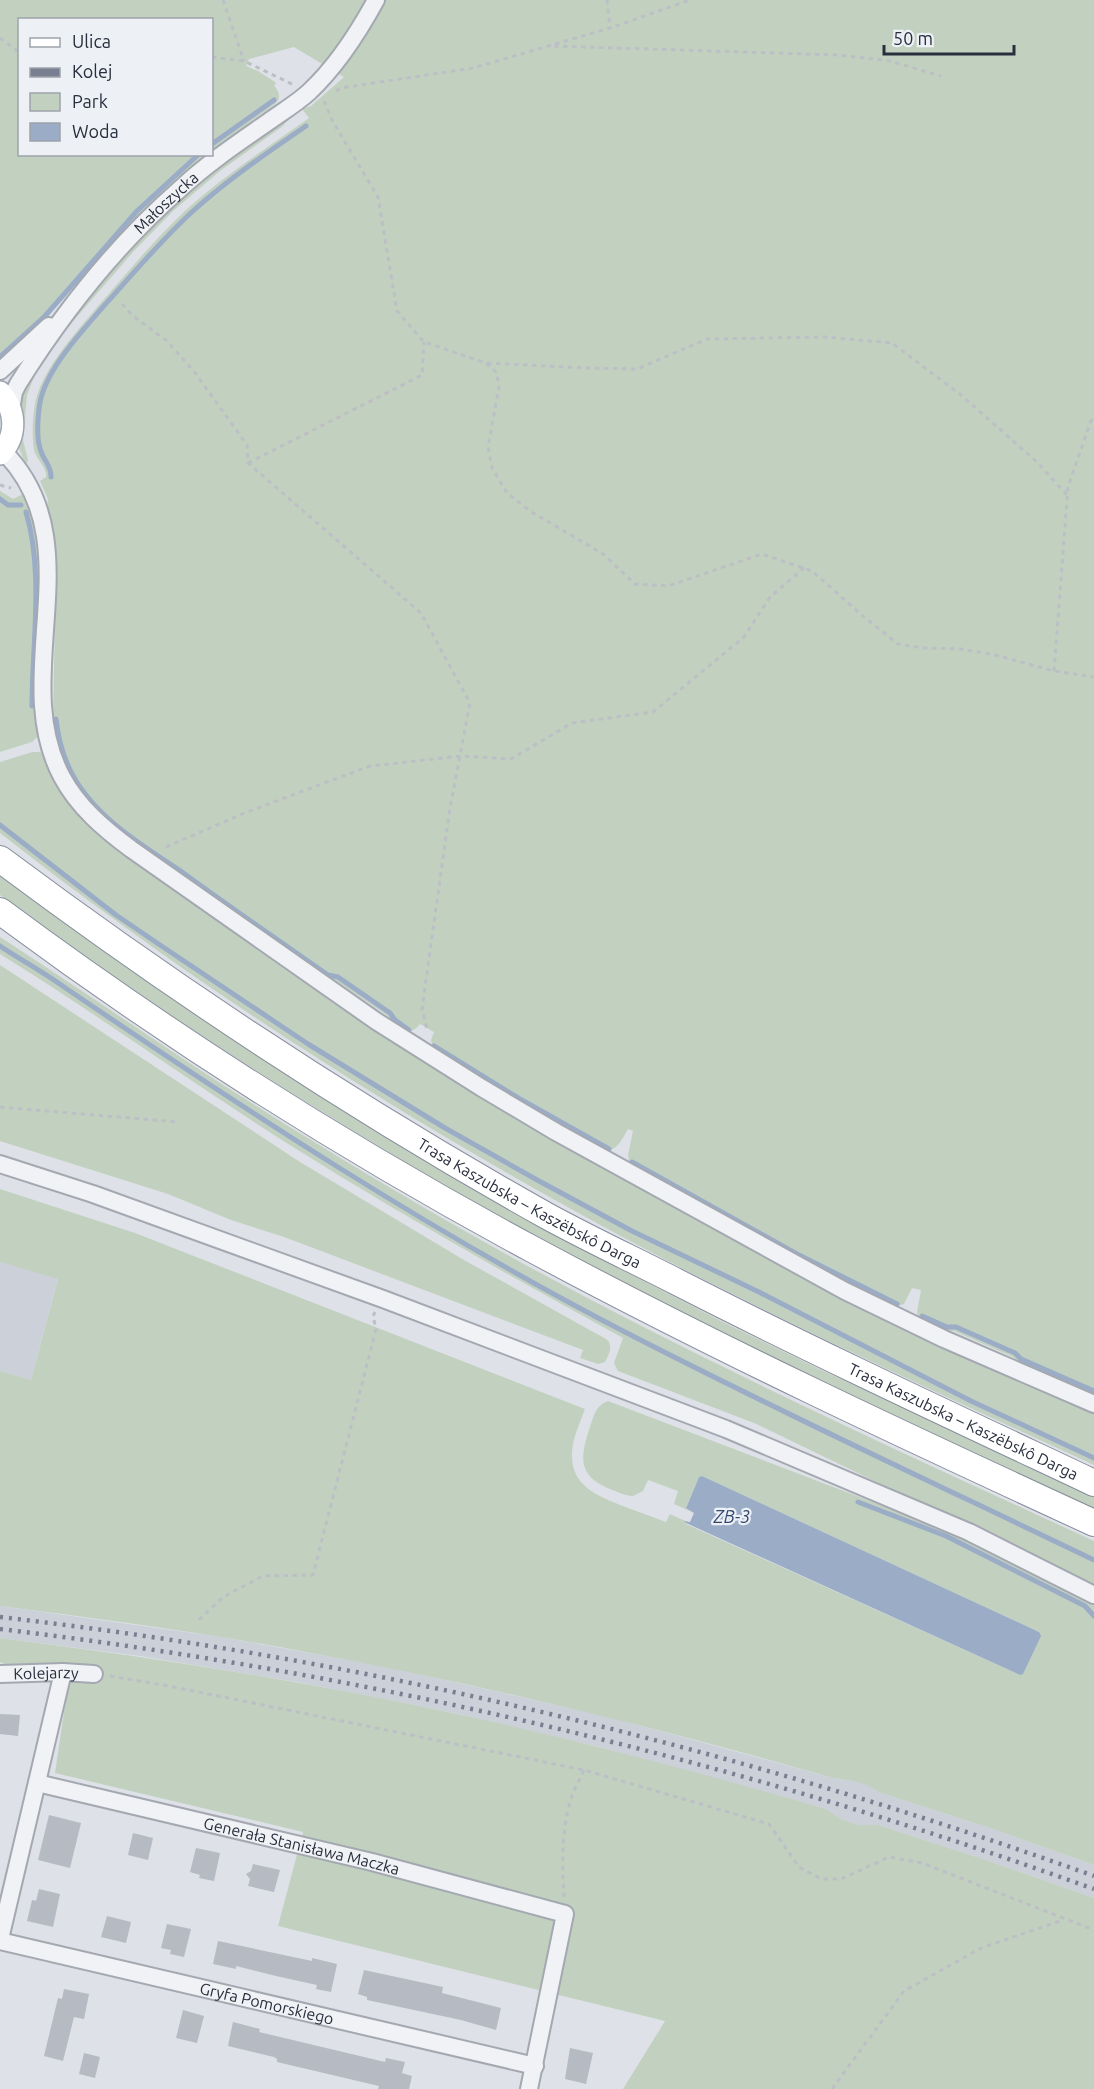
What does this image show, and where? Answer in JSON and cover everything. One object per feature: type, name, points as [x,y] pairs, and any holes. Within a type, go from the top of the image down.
[{"type":"highway","name":"Trasa Kaszubska – Kaszëbskô Darga","points":[[0,859],[117,944],[294,1063],[386,1121],[549,1217],[798,1343],[1094,1483]]},
{"type":"highway","points":[[0,911],[94,979],[201,1051],[348,1143],[453,1205],[532,1249],[735,1354],[1094,1523]]},
{"type":"main road","points":[[2,452],[12,433],[13,424],[5,401]]},
{"type":"street","name":"Małoszycka","points":[[5,401],[14,392],[68,310],[166,201],[210,164],[280,113],[315,94],[362,26],[376,0]]},
{"type":"street","name":"Małoszycka","points":[[0,371],[68,310]]},
{"type":"street","points":[[2,452],[15,464],[31,490],[40,511],[45,533],[48,573],[43,696],[48,739],[62,778],[76,800],[101,825],[131,849],[363,1012],[437,1061],[506,1102],[845,1291],[944,1339],[1094,1404]]},
{"type":"street","points":[[0,1164],[93,1194],[383,1299],[726,1429],[969,1532],[1094,1595]]},
{"type":"street","points":[[0,1940],[63,1672]]},
{"type":"street","name":"Kolejarzy","points":[[0,1674],[63,1672],[94,1674]]},
{"type":"street","name":"Generała Stanisława Maczka","points":[[37,1784],[372,1862],[565,1914]]},
{"type":"street","points":[[530,2089],[565,1914]]},
{"type":"street","name":"Gryfa Pomorskiego","points":[[0,1940],[535,2066]]},
{"type":"path","points":[[223,0],[244,61]]},
{"type":"path","points":[[607,0],[610,28]]},
{"type":"path","points":[[332,92],[341,88],[473,68],[610,28],[690,0]]},
{"type":"path","points":[[0,38],[18,52]]},
{"type":"path","points":[[549,46],[837,55],[890,61],[941,76]]},
{"type":"path","points":[[213,57],[244,61],[315,94],[378,197],[397,311],[424,342],[486,363],[637,369],[707,339],[825,337],[891,343],[961,395],[1037,462],[1068,496]]},
{"type":"path","points":[[122,304],[133,316],[168,341],[196,374],[247,445],[248,463],[421,613],[470,703],[450,808],[422,1009],[428,1029]]},
{"type":"path","points":[[248,463],[422,375],[424,342]]},
{"type":"path","points":[[486,363],[497,373],[499,387],[488,447],[492,468],[507,493],[530,511],[603,554],[635,584],[668,586],[762,554],[812,571],[864,618],[898,644],[923,648],[961,649],[995,655],[1054,671],[1094,677]]},
{"type":"path","points":[[1054,671],[1068,487],[1094,416]]},
{"type":"path","points":[[166,847],[247,812],[370,766],[461,756],[511,759],[572,723],[653,712],[744,636],[770,597],[805,567]]},
{"type":"path","points":[[0,1107],[178,1122]]},
{"type":"path","points":[[199,1620],[224,1598],[263,1576],[313,1575],[376,1329],[373,1316],[383,1299]]},
{"type":"path","points":[[94,1674],[181,1688],[584,1770],[769,1824],[799,1867],[821,1879],[841,1880],[889,1857],[922,1863],[1094,1930]]},
{"type":"path","points":[[565,1914],[562,1869],[565,1830],[572,1796],[584,1770]]},
{"type":"path","points":[[832,2089],[904,1991],[981,1948],[1065,1920]]},
{"type":"shaded area","points":[[0,1262],[58,1278],[31,1380],[0,1371]]},
{"type":"shaded area","points":[[0,1606],[221,1637],[392,1668],[605,1716],[833,1778],[854,1781],[870,1786],[878,1792],[1094,1865],[1094,1898],[878,1825],[859,1825],[841,1819],[826,1809],[599,1747],[449,1712],[297,1682],[140,1656],[0,1638]]},
{"type":"green space","points":[[0,0],[1094,0],[1094,1397],[1019,1364],[1013,1357],[954,1331],[945,1331],[919,1319],[917,1312],[921,1290],[912,1288],[904,1304],[894,1307],[630,1165],[628,1155],[633,1131],[628,1129],[613,1149],[605,1151],[539,1114],[433,1049],[431,1040],[434,1032],[420,1024],[412,1030],[403,1030],[388,1016],[335,980],[326,978],[131,840],[90,801],[71,774],[64,759],[53,721],[56,558],[47,508],[48,499],[40,481],[46,477],[46,474],[34,448],[33,418],[40,387],[72,337],[174,222],[230,174],[309,118],[302,109],[311,106],[344,77],[294,47],[249,59],[246,66],[275,82],[279,97],[275,104],[213,149],[213,18],[18,18],[18,156],[204,156],[144,209],[48,316],[0,362]]},
{"type":"green space","points":[[291,115],[283,126],[220,171],[173,211],[133,252],[68,327],[35,374],[27,395],[23,440],[28,460],[26,465],[19,448],[20,393],[75,314],[180,199]]},
{"type":"green space","points":[[0,491],[13,499],[23,494],[33,521],[40,562],[39,735],[32,742],[0,752]]},
{"type":"green space","points":[[32,752],[40,752],[46,756],[65,794],[504,1109],[1094,1411],[1094,1465],[802,1328],[630,1241],[434,1131],[245,1011],[106,914],[0,833],[0,762]]},
{"type":"green space","points":[[0,875],[83,935],[551,1233],[813,1366],[1094,1497],[1094,1509],[774,1359],[615,1279],[460,1194],[342,1124],[168,1014],[0,895]]},
{"type":"green space","points":[[0,937],[268,1113],[495,1248],[717,1364],[1094,1541],[1094,1587],[754,1423],[618,1371],[614,1363],[623,1338],[452,1243],[285,1142],[0,954]]},
{"type":"green space","points":[[0,965],[300,1162],[464,1260],[606,1339],[610,1347],[605,1362],[598,1364],[580,1358],[583,1350],[284,1237],[231,1220],[168,1194],[0,1141]]},
{"type":"green space","points":[[0,1189],[135,1233],[585,1409],[573,1443],[573,1465],[581,1482],[596,1494],[666,1522],[670,1514],[690,1523],[685,1522],[686,1524],[1020,1675],[1039,1632],[702,1476],[699,1477],[686,1507],[694,1513],[674,1504],[678,1491],[648,1480],[643,1491],[633,1496],[599,1484],[587,1472],[583,1456],[596,1412],[608,1401],[951,1532],[1094,1602],[1094,1865],[878,1792],[863,1784],[568,1708],[434,1678],[263,1644],[0,1606],[0,1371],[31,1380],[58,1279],[0,1262]]},
{"type":"green space","points":[[0,1638],[169,1661],[281,1680],[392,1700],[543,1733],[826,1809],[841,1819],[859,1825],[878,1825],[1094,1898],[1094,2089],[623,2089],[665,2021],[278,1926],[303,1832],[55,1773],[71,1665],[5,1664],[0,1662]]},
{"type":"water","name":"ZB-3","points":[[702,1476],[1039,1632],[1041,1636],[1023,1674],[1020,1675],[686,1523],[684,1521],[690,1522],[694,1513],[686,1508],[699,1477]]},
{"type":"building","points":[[0,1714],[20,1715],[18,1736],[0,1734]]},
{"type":"building","points":[[49,1815],[81,1823],[70,1868],[38,1860]]},
{"type":"building","points":[[133,1833],[153,1838],[148,1860],[128,1855]]},
{"type":"building","points":[[196,1848],[220,1853],[214,1881],[199,1878],[200,1875],[190,1872]]},
{"type":"building","points":[[253,1864],[280,1870],[274,1892],[248,1886],[250,1879],[246,1874],[251,1871]]},
{"type":"building","points":[[39,1889],[60,1894],[53,1927],[27,1921],[32,1900],[36,1901]]},
{"type":"building","points":[[107,1916],[131,1922],[126,1943],[101,1937]]},
{"type":"building","points":[[167,1924],[191,1929],[184,1957],[170,1954],[171,1950],[161,1948]]},
{"type":"building","points":[[218,1941],[337,1964],[331,1992],[316,1989],[317,1985],[236,1966],[236,1969],[213,1964]]},
{"type":"building","points":[[364,1970],[443,1987],[442,1993],[501,2008],[496,2030],[461,2020],[367,2000],[367,1997],[358,1994]]},
{"type":"building","points":[[64,1989],[89,1994],[84,2019],[74,2017],[63,2061],[44,2056],[58,1998],[62,1999]]},
{"type":"building","points":[[183,2010],[204,2016],[197,2043],[176,2038]]},
{"type":"building","points":[[233,2022],[260,2029],[259,2032],[385,2062],[386,2058],[405,2062],[402,2073],[412,2076],[409,2089],[378,2089],[379,2086],[277,2062],[274,2057],[228,2046]]},
{"type":"building","points":[[570,2048],[593,2053],[586,2084],[565,2079]]},
{"type":"building","points":[[84,2053],[100,2057],[95,2078],[79,2074]]},
{"type":"waterway","points":[[213,143],[274,100]]},
{"type":"waterway","points":[[51,477],[39,443],[39,409],[45,386],[58,362],[146,258],[193,211],[234,177],[306,126]]},
{"type":"waterway","points":[[0,357],[45,316],[137,211],[197,156]]},
{"type":"waterway","points":[[0,499],[8,505],[21,505]]},
{"type":"waterway","points":[[26,512],[35,559],[36,583],[32,706]]},
{"type":"waterway","points":[[56,719],[62,749],[74,778],[96,807],[118,827],[328,975],[338,977],[390,1013],[395,1020],[409,1030]]},
{"type":"waterway","points":[[0,825],[116,915],[160,945],[308,1044],[445,1128],[632,1231],[759,1292],[971,1401],[1094,1458]]},
{"type":"waterway","points":[[0,946],[338,1167],[550,1292],[740,1390],[1094,1560]]},
{"type":"waterway","points":[[434,1046],[520,1099],[609,1149]]},
{"type":"waterway","points":[[632,1162],[797,1254],[897,1304]]},
{"type":"waterway","points":[[922,1316],[947,1327],[956,1327],[1094,1391]]},
{"type":"waterway","points":[[858,1502],[946,1536],[1085,1606],[1094,1616]]},
{"type":"railway","points":[[0,1617],[140,1635],[279,1658],[417,1684],[554,1715],[826,1788],[961,1830],[1094,1876]]},
{"type":"railway","points":[[0,1629],[140,1648],[279,1671],[417,1697],[554,1728],[691,1762],[826,1801],[961,1843],[1094,1889]]}]
